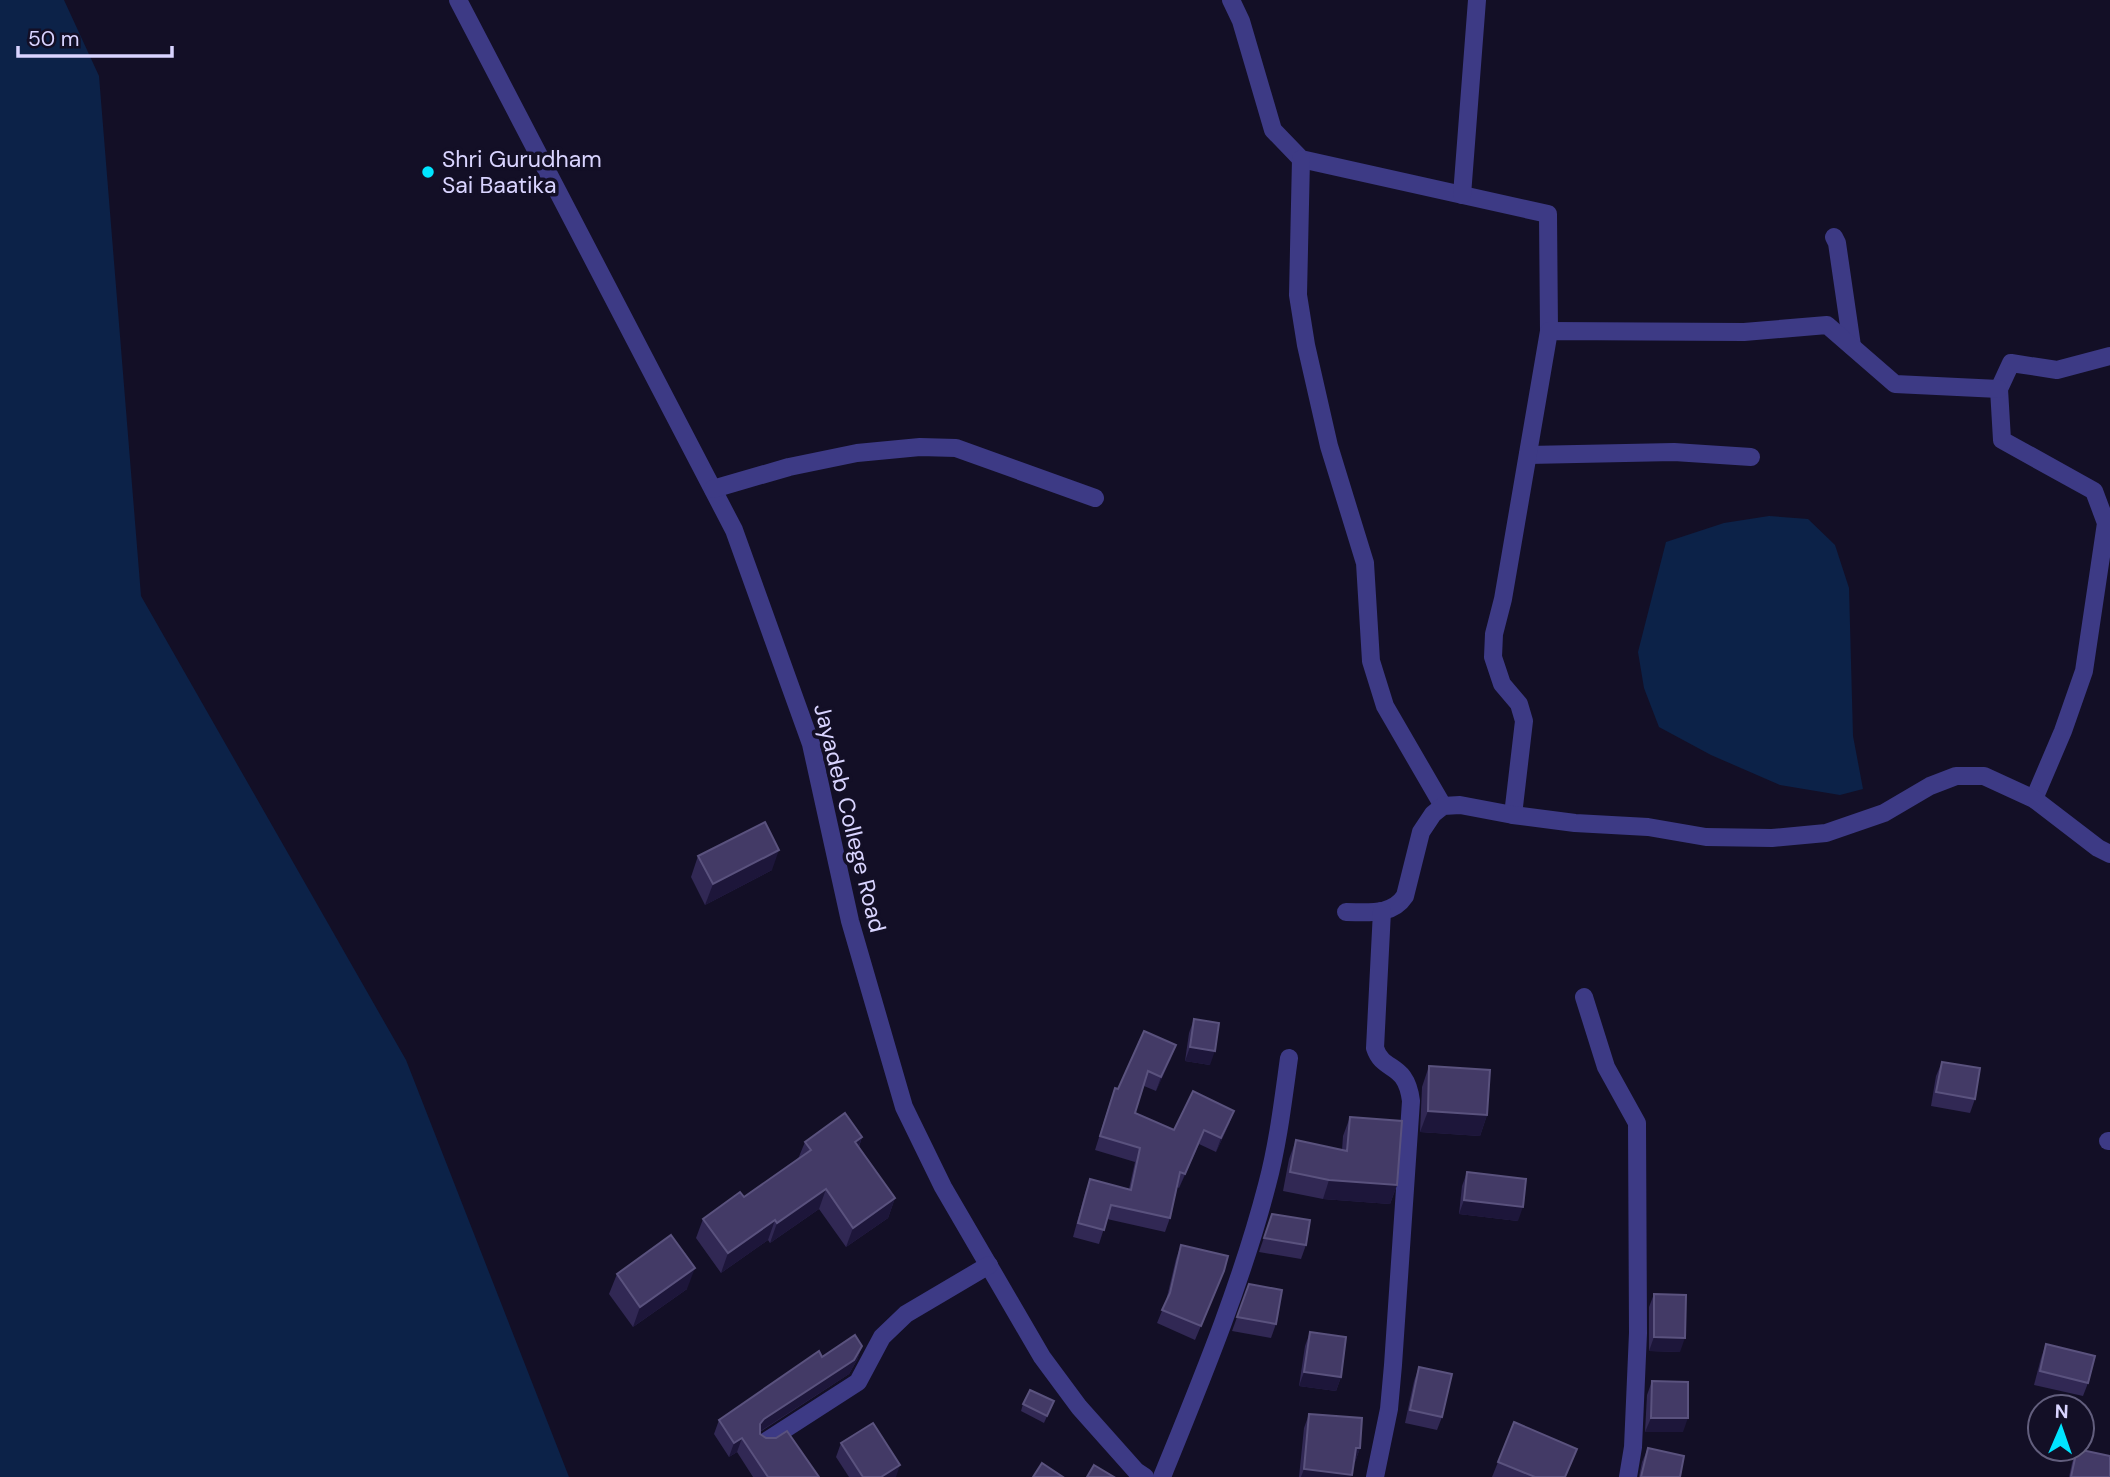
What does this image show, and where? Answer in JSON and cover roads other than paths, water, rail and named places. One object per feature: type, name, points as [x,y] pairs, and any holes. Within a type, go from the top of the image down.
[{"type":"street","name":"Jayadeb College Road","points":[[458,0],[734,530],[811,744],[850,921],[904,1107],[943,1187],[1042,1357],[1080,1407],[1136,1471],[1145,1477]]},
{"type":"street","points":[[1231,0],[1241,20],[1273,130],[1301,159],[1548,214],[1549,331],[1503,599],[1494,634],[1493,657],[1502,684],[1519,704],[1524,721],[1513,815]]},
{"type":"street","points":[[1462,195],[1477,0]]},
{"type":"street","points":[[1301,159],[1298,295],[1306,345],[1329,446],[1365,563],[1371,661],[1385,706],[1443,806]]},
{"type":"street","points":[[1834,237],[1852,346]]},
{"type":"street","points":[[1549,331],[1744,332],[1827,325],[1895,384],[1998,389]]},
{"type":"street","points":[[2110,356],[2057,370],[2011,363],[1998,389],[2002,440],[2110,501]]},
{"type":"street","points":[[713,489],[789,467],[856,453],[920,447],[956,448],[1096,498]]},
{"type":"street","points":[[1528,454],[1674,452],[1751,457]]},
{"type":"street","points":[[2034,799],[2063,731],[2084,671],[2106,523],[2094,491]]},
{"type":"street","points":[[1346,912],[1382,911],[1399,905],[1405,897],[1421,832],[1433,814],[1443,806],[1460,805],[1575,823],[1648,827],[1706,836],[1772,838],[1826,833],[1884,813],[1930,786],[1956,776],[1984,776],[2034,799],[2098,849],[2110,854]]},
{"type":"street","points":[[1374,1477],[1389,1409],[1411,1101],[1405,1078],[1382,1060],[1375,1048],[1382,911]]},
{"type":"street","points":[[1584,997],[1606,1067],[1637,1123],[1638,1333],[1633,1447],[1628,1477]]},
{"type":"street","points":[[1162,1477],[1217,1342],[1267,1186],[1289,1058]]},
{"type":"street","points":[[765,1442],[858,1382],[882,1338],[906,1314],[989,1265]]},
{"type":"water","points":[[0,0],[64,0],[99,76],[141,596],[406,1060],[569,1477],[0,1477]]},
{"type":"water","points":[[1769,516],[1808,519],[1835,545],[1849,588],[1853,736],[1863,789],[1840,795],[1780,785],[1711,755],[1659,727],[1644,688],[1638,652],[1666,542],[1724,523]]},
{"type":"place","name":"Shri Gurudham Sai Baatika","points":[[428,172]]}]
